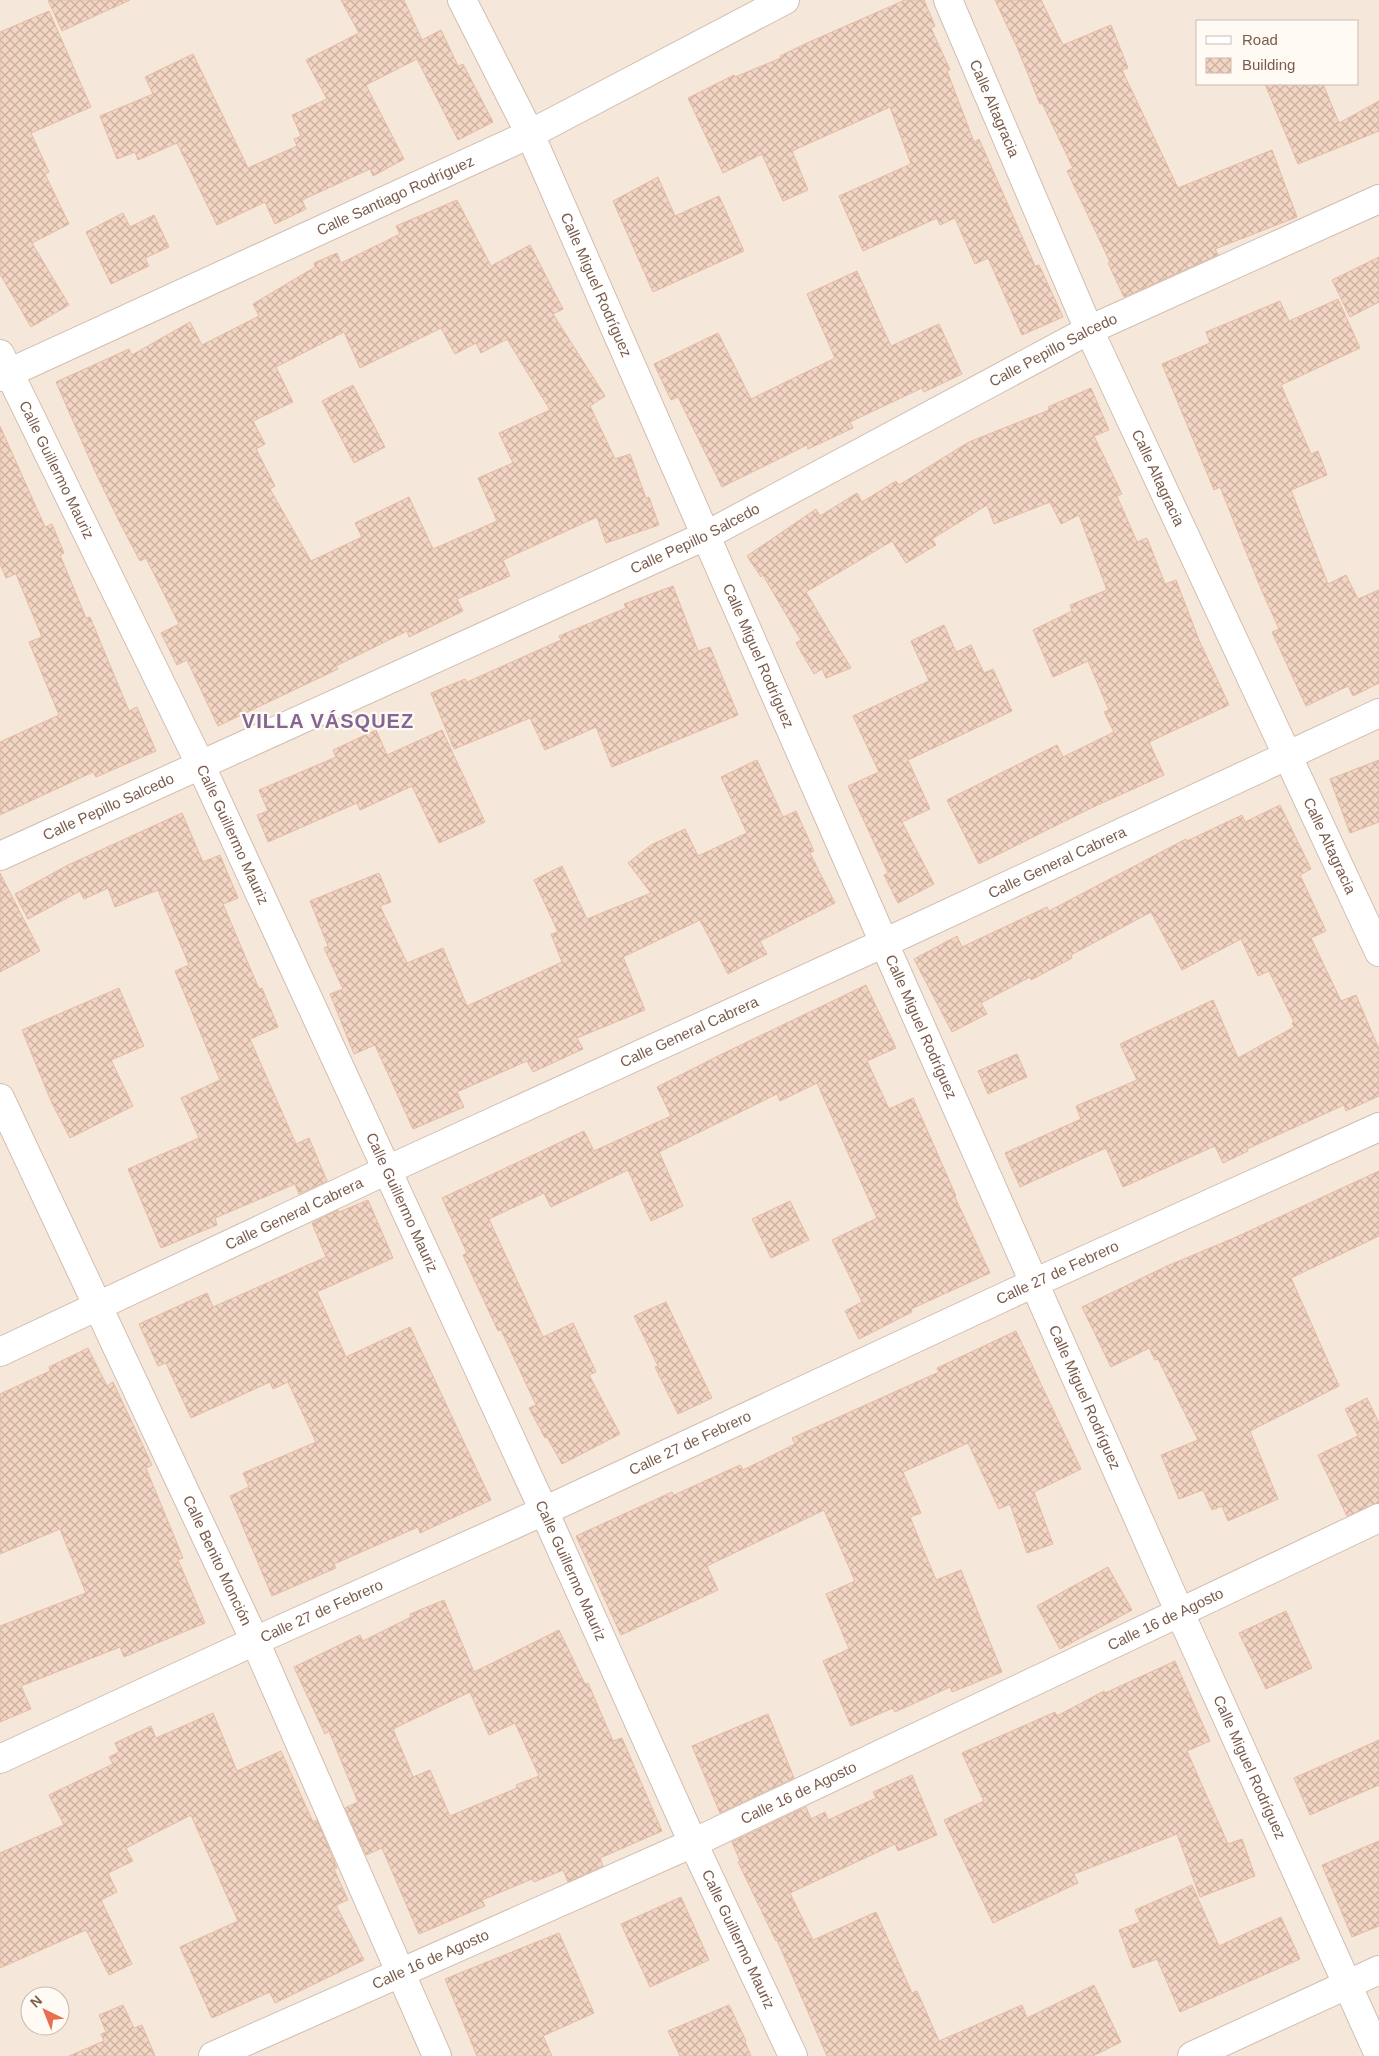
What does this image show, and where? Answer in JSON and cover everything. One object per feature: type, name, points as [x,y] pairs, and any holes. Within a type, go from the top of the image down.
[{"type":"street","name":"Calle Miguel Rodríguez","points":[[462,0],[530,134],[1034,1283],[1379,2055]]},
{"type":"street","name":"Calle Santiago Rodríguez","points":[[3,368],[530,134],[785,0]]},
{"type":"street","name":"Calle Altagracia","points":[[948,0],[1089,330],[1379,952]]},
{"type":"street","name":"Calle Pepillo Salcedo","points":[[0,856],[706,536],[1089,330],[1379,199]]},
{"type":"street","name":"Calle Guillermo Mauriz","points":[[3,368],[200,766],[544,1511],[693,1843],[793,2056]]},
{"type":"street","name":"Calle General Cabrera","points":[[0,1352],[386,1171],[884,943],[1379,713]]},
{"type":"street","name":"Calle Benito Monción","points":[[0,1098],[255,1641],[437,2056]]},
{"type":"street","name":"Calle 27 de Febrero","points":[[0,1759],[255,1641],[544,1511],[1034,1283],[1379,1127]]},
{"type":"street","name":"Calle 16 de Agosto","points":[[213,2056],[693,1843],[1379,1518]]},
{"type":"street","points":[[1192,2056],[1379,1970]]},
{"type":"shaded area","points":[[0,0],[1379,0],[1379,2056],[0,2056]]},
{"type":"building","points":[[48,0],[130,0],[62,31]]},
{"type":"building","points":[[341,0],[404,0],[422,40],[441,30],[458,66],[463,64],[493,122],[458,140],[417,59],[366,85],[404,159],[373,176],[370,169],[302,200],[306,209],[275,224],[265,202],[217,225],[177,143],[138,160],[135,152],[117,159],[100,116],[153,94],[145,77],[193,54],[248,168],[297,146],[294,139],[301,136],[292,115],[327,99],[306,60],[359,33]]},
{"type":"building","points":[[905,0],[924,0],[935,26],[931,28],[950,70],[947,71],[974,142],[979,139],[1035,266],[1039,265],[1063,317],[1022,335],[988,258],[975,264],[955,218],[940,225],[937,218],[863,251],[839,196],[911,164],[890,107],[792,151],[808,190],[783,201],[762,154],[723,173],[688,98],[734,75],[735,77],[781,58],[780,56],[807,43]]},
{"type":"building","points":[[995,0],[1041,0],[1063,45],[1111,25],[1128,68],[1122,70],[1178,188],[1272,150],[1297,217],[1215,249],[1218,255],[1124,297],[1108,263],[1110,262],[1067,171],[1073,168],[1042,103],[1040,104],[1017,47]]},
{"type":"building","points":[[49,11],[91,107],[31,133],[49,172],[45,174],[69,224],[32,243],[69,305],[31,327],[0,274],[0,32]]},
{"type":"building","points":[[1265,85],[1323,85],[1339,123],[1379,101],[1379,131],[1298,164]]},
{"type":"building","points":[[658,177],[675,216],[719,196],[744,251],[653,292],[613,201]]},
{"type":"building","points":[[457,200],[491,266],[530,245],[563,309],[553,314],[605,396],[590,406],[615,459],[630,454],[646,498],[649,497],[659,525],[606,543],[597,517],[503,560],[510,576],[457,599],[463,611],[409,637],[407,631],[336,666],[338,669],[218,726],[187,660],[177,665],[161,633],[179,624],[146,558],[140,561],[119,521],[56,382],[129,349],[132,355],[190,322],[202,345],[259,316],[253,304],[315,267],[314,263],[337,253],[341,263],[400,234],[396,226]],"holes":[[[441,328],[455,354],[476,343],[481,353],[507,339],[550,410],[499,433],[513,463],[478,478],[497,521],[433,549],[409,497],[355,523],[362,537],[311,561],[270,489],[275,486],[256,449],[265,444],[253,421],[293,402],[276,367],[344,332],[360,368]]]},
{"type":"building","points":[[123,213],[130,227],[154,215],[169,247],[145,258],[149,266],[111,284],[86,232]]},
{"type":"building","points":[[1379,257],[1379,302],[1350,317],[1332,280]]},
{"type":"building","points":[[857,271],[891,346],[939,324],[962,374],[924,392],[922,388],[850,422],[853,428],[808,449],[807,445],[722,487],[678,397],[671,400],[654,364],[718,333],[751,399],[835,358],[807,294]]},
{"type":"building","points":[[1338,299],[1360,348],[1281,385],[1311,454],[1318,451],[1327,475],[1291,490],[1328,584],[1346,575],[1358,599],[1379,590],[1379,683],[1353,696],[1348,686],[1306,706],[1272,632],[1279,629],[1220,487],[1214,490],[1162,364],[1210,343],[1206,332],[1280,301],[1289,321]]},
{"type":"building","points":[[353,385],[385,447],[354,463],[322,401]]},
{"type":"building","points":[[1091,388],[1109,430],[1094,436],[1122,494],[1117,496],[1137,542],[1147,538],[1165,584],[1176,580],[1199,640],[1229,705],[1149,742],[1164,775],[1091,808],[979,864],[947,800],[1057,745],[1063,757],[1114,732],[1104,712],[1109,710],[1088,661],[1053,677],[1033,630],[1072,611],[1070,605],[1107,590],[1079,515],[1061,524],[1050,502],[994,524],[987,505],[932,539],[936,545],[906,563],[892,541],[806,592],[851,668],[826,678],[822,669],[814,674],[796,643],[801,640],[763,575],[761,577],[747,556],[816,509],[820,516],[857,493],[862,502],[896,481],[899,485],[969,442],[1049,410],[1048,407]]},
{"type":"building","points":[[0,426],[45,527],[52,524],[64,553],[60,555],[86,618],[90,617],[129,711],[137,707],[156,751],[96,777],[93,772],[0,815],[0,742],[59,715],[29,642],[42,637],[16,574],[6,578],[0,564]]},
{"type":"building","points":[[673,586],[698,651],[710,647],[738,715],[612,767],[596,727],[545,750],[530,718],[454,749],[431,693],[465,679],[467,682],[561,640],[559,636],[626,608],[624,604]]},
{"type":"building","points":[[944,625],[956,652],[971,645],[984,673],[993,669],[1012,711],[908,760],[930,809],[902,822],[934,884],[898,903],[884,875],[888,873],[848,786],[879,772],[853,716],[929,681],[911,641]]},
{"type":"building","points":[[376,730],[387,755],[442,730],[485,822],[439,843],[412,786],[360,810],[357,803],[268,842],[257,815],[268,811],[259,790],[336,757],[333,750]]},
{"type":"building","points":[[757,760],[783,817],[796,811],[814,851],[810,853],[835,903],[760,941],[767,954],[728,974],[700,920],[623,957],[645,1010],[577,1038],[583,1049],[533,1072],[527,1061],[457,1092],[464,1107],[413,1129],[375,1045],[354,1054],[330,994],[343,989],[324,948],[328,946],[310,901],[379,873],[391,902],[380,906],[407,963],[443,948],[467,1006],[562,962],[551,934],[558,932],[534,880],[562,866],[587,919],[651,893],[628,863],[651,845],[685,829],[698,856],[747,833],[721,777]]},
{"type":"building","points":[[1379,760],[1379,822],[1350,833],[1330,779]]},
{"type":"building","points":[[1280,805],[1311,869],[1300,875],[1326,931],[1311,938],[1341,1001],[1356,995],[1379,1049],[1379,1096],[1346,1111],[1344,1105],[1247,1149],[1248,1151],[1223,1163],[1215,1146],[1123,1187],[1106,1148],[1020,1187],[1005,1153],[1081,1119],[1076,1106],[1137,1080],[1120,1044],[1213,1000],[1238,1058],[1294,1027],[1292,1023],[1294,1022],[1269,971],[1258,976],[1241,939],[1182,970],[1151,912],[1071,955],[1072,958],[1031,980],[1030,977],[981,1003],[987,1014],[952,1032],[914,959],[957,936],[962,947],[1047,907],[1049,911],[1186,839],[1187,841],[1242,815],[1245,822]]},
{"type":"building","points":[[182,813],[203,862],[220,855],[238,898],[223,904],[259,989],[262,988],[278,1027],[250,1039],[296,1144],[309,1138],[327,1181],[299,1194],[295,1184],[215,1218],[217,1225],[161,1248],[128,1169],[199,1138],[181,1098],[220,1080],[175,971],[189,965],[158,890],[115,907],[108,888],[84,899],[80,891],[28,919],[15,894],[68,865]]},
{"type":"building","points":[[0,873],[40,951],[0,972]]},
{"type":"building","points":[[866,985],[896,1048],[867,1061],[889,1109],[913,1098],[990,1273],[911,1309],[912,1312],[859,1339],[845,1311],[862,1302],[832,1240],[877,1218],[817,1083],[780,1101],[777,1094],[659,1152],[683,1206],[651,1221],[628,1170],[551,1207],[544,1193],[489,1219],[543,1337],[573,1323],[596,1372],[589,1375],[620,1434],[562,1464],[529,1408],[536,1405],[501,1330],[498,1331],[463,1255],[467,1253],[442,1198],[584,1131],[594,1151],[671,1116],[657,1087]]},
{"type":"building","points":[[119,988],[144,1046],[111,1060],[133,1106],[70,1138],[51,1101],[22,1030]]},
{"type":"building","points":[[1017,1054],[1027,1077],[988,1094],[978,1071]]},
{"type":"building","points":[[1379,1171],[1379,1236],[1291,1278],[1339,1386],[1250,1431],[1278,1499],[1228,1521],[1222,1506],[1212,1510],[1203,1490],[1179,1499],[1161,1455],[1198,1440],[1158,1359],[1155,1360],[1149,1348],[1111,1367],[1082,1307],[1167,1266],[1234,1238]]},
{"type":"building","points":[[368,1200],[393,1258],[317,1292],[346,1357],[410,1327],[491,1500],[420,1533],[418,1527],[334,1564],[336,1568],[272,1596],[230,1496],[249,1487],[243,1473],[316,1442],[288,1382],[273,1389],[270,1382],[191,1418],[166,1363],[158,1366],[139,1324],[207,1293],[213,1307],[326,1257],[312,1223],[338,1210],[339,1212]]},
{"type":"building","points":[[790,1201],[809,1240],[771,1258],[752,1219]]},
{"type":"building","points":[[666,1302],[712,1398],[678,1414],[655,1367],[658,1366],[634,1316]]},
{"type":"building","points":[[1016,1331],[1081,1469],[1034,1492],[1053,1544],[1027,1553],[1010,1504],[999,1509],[968,1443],[903,1472],[921,1513],[910,1517],[936,1580],[961,1570],[1002,1672],[952,1692],[950,1687],[895,1712],[893,1708],[851,1726],[823,1661],[849,1649],[826,1594],[855,1581],[824,1510],[707,1566],[718,1590],[621,1635],[576,1536],[672,1492],[674,1495],[740,1465],[743,1470],[795,1444],[792,1438],[939,1372],[937,1368]]},
{"type":"building","points":[[88,1348],[107,1386],[113,1382],[152,1465],[146,1468],[183,1558],[178,1560],[205,1623],[124,1657],[120,1647],[21,1686],[31,1709],[0,1722],[0,1626],[86,1593],[60,1529],[0,1554],[0,1394],[50,1371],[49,1367]]},
{"type":"building","points":[[1367,1398],[1379,1423],[1379,1503],[1347,1516],[1318,1455],[1358,1436],[1345,1409]]},
{"type":"building","points":[[1108,1567],[1132,1610],[1060,1649],[1037,1606]]},
{"type":"building","points":[[444,1600],[474,1672],[559,1630],[585,1684],[588,1683],[613,1741],[622,1738],[662,1831],[600,1858],[603,1866],[568,1882],[563,1870],[534,1882],[532,1879],[482,1900],[485,1906],[419,1934],[382,1848],[366,1855],[345,1808],[358,1802],[329,1731],[325,1734],[294,1667],[360,1635],[363,1641],[411,1617],[410,1614]],"holes":[[[470,1692],[489,1735],[515,1723],[539,1776],[516,1785],[517,1788],[450,1816],[430,1770],[413,1777],[393,1729]]]},
{"type":"building","points":[[1286,1611],[1312,1668],[1266,1689],[1239,1633]]},
{"type":"building","points":[[1175,1661],[1210,1741],[1187,1751],[1228,1844],[1242,1839],[1255,1876],[1200,1897],[1177,1834],[1074,1874],[1078,1883],[993,1923],[944,1820],[984,1801],[962,1753],[1055,1712],[1057,1716],[1104,1691],[1105,1693]]},
{"type":"building","points":[[213,1713],[237,1771],[281,1751],[313,1822],[317,1820],[337,1868],[334,1869],[348,1900],[336,1905],[364,1960],[275,2003],[270,1992],[212,2018],[180,1947],[238,1921],[191,1815],[126,1848],[133,1861],[108,1873],[117,1892],[101,1900],[132,1964],[109,1975],[86,1930],[0,1968],[0,1853],[64,1825],[49,1795],[113,1764],[109,1757],[119,1752],[115,1743],[151,1726],[156,1738]]},
{"type":"building","points":[[768,1714],[794,1778],[720,1813],[692,1746]]},
{"type":"building","points":[[1379,1740],[1379,1785],[1310,1815],[1294,1778]]},
{"type":"building","points":[[912,1775],[937,1835],[898,1851],[895,1844],[790,1893],[813,1940],[876,1912],[912,1993],[917,1991],[939,2041],[1022,2005],[1027,2018],[1094,1985],[1121,2042],[1093,2056],[827,2056],[777,1940],[738,1862],[740,1861],[732,1842],[806,1807],[811,1819],[825,1812],[828,1820],[876,1798],[873,1792]]},
{"type":"building","points":[[1379,1841],[1379,1926],[1352,1937],[1322,1865]]},
{"type":"building","points":[[1192,1885],[1219,1946],[1281,1917],[1300,1959],[1180,2012],[1157,1959],[1133,1968],[1119,1930],[1140,1922],[1135,1910]]},
{"type":"building","points":[[681,1897],[709,1960],[650,1987],[621,1924]]},
{"type":"building","points":[[559,1933],[594,2013],[543,2036],[552,2056],[477,2056],[445,1979]]},
{"type":"building","points":[[123,2005],[134,2028],[142,2025],[155,2056],[69,2056],[104,2041],[101,2034],[106,2032],[99,2015]]},
{"type":"building","points":[[729,2005],[751,2056],[680,2056],[668,2031]]},
{"type":"district","name":"VILLA VÁSQUEZ","points":[[328,721]]}]
